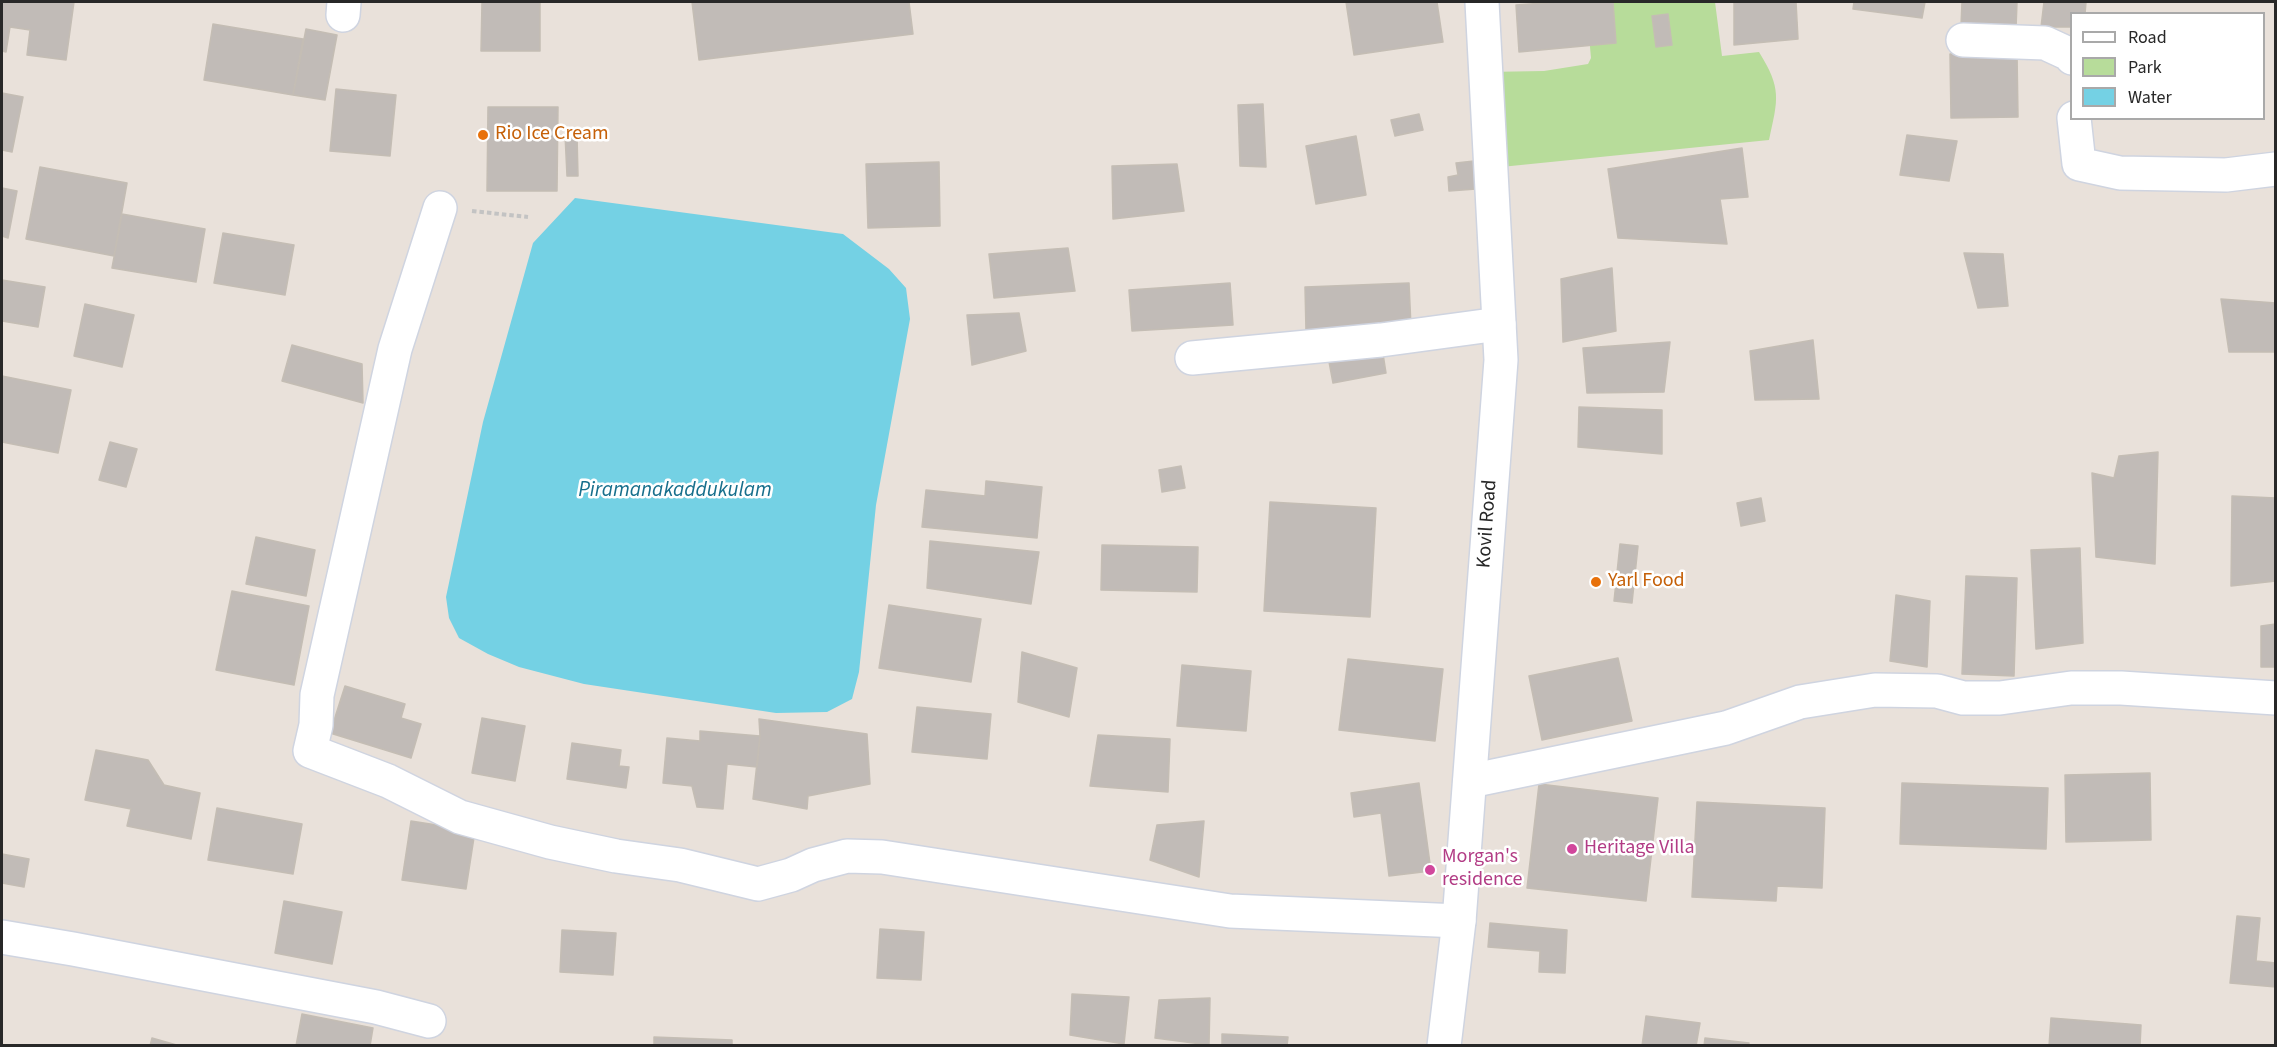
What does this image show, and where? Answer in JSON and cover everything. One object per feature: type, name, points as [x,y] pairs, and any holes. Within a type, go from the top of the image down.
[{"type":"street","name":"Kovil Road","points":[[1444,1046],[1459,921],[1501,360],[1482,2]]},
{"type":"street","points":[[1963,40],[2045,43],[2070,56]]},
{"type":"street","points":[[2074,120],[2079,164],[2120,173],[2155,174],[2226,175],[2276,169]]},
{"type":"street","points":[[440,208],[395,349],[317,695],[316,725],[310,751],[388,781],[460,817],[550,842],[616,856],[680,865],[758,884],[847,856],[882,857],[1230,911],[1459,921]]},
{"type":"street","points":[[1192,358],[1381,340],[1499,324]]},
{"type":"street","points":[[1470,781],[1726,728],[1800,702],[1875,690],[1937,691],[1963,698],[2000,698],[2071,688],[2121,688],[2276,698]]},
{"type":"street","points":[[2,937],[376,1007],[429,1021]]},
{"type":"path","points":[[440,208],[528,217]]},
{"type":"green space","points":[[1586,2],[1715,2],[1722,56],[1759,52],[1772,76],[1776,104],[1769,140],[1491,168],[1486,72],[1544,71],[1588,64],[1591,58]]},
{"type":"water","name":"Piramanakaddukulam","points":[[575,198],[843,234],[889,269],[906,288],[910,319],[876,505],[859,672],[852,699],[827,712],[776,713],[584,684],[519,667],[459,638],[449,618],[446,597],[483,422],[533,243]]},
{"type":"building","points":[[2,2],[74,2],[66,60],[27,55],[30,30],[10,27],[6,52],[2,51]]},
{"type":"building","points":[[482,2],[540,2],[540,51],[481,51]]},
{"type":"building","points":[[692,2],[909,2],[913,34],[699,60]]},
{"type":"building","points":[[1346,2],[1437,2],[1443,42],[1354,55]]},
{"type":"building","points":[[1613,2],[1616,43],[1519,52],[1516,5]]},
{"type":"building","points":[[1734,2],[1796,2],[1798,39],[1734,45]]},
{"type":"building","points":[[1854,2],[1925,2],[1922,18],[1853,9]]},
{"type":"building","points":[[1962,2],[2017,2],[2016,28],[1961,26]]},
{"type":"building","points":[[2044,2],[2086,2],[2085,12],[2070,12],[2070,27],[2041,27]]},
{"type":"building","points":[[1668,14],[1672,45],[1656,47],[1652,16]]},
{"type":"building","points":[[213,24],[303,39],[293,95],[204,80]]},
{"type":"building","points":[[306,29],[337,35],[325,100],[293,95]]},
{"type":"building","points":[[2017,53],[2018,117],[1951,118],[1950,54]]},
{"type":"building","points":[[336,89],[396,95],[390,156],[330,151]]},
{"type":"building","points":[[2,93],[23,97],[12,152],[2,150]]},
{"type":"building","points":[[1263,104],[1266,167],[1240,166],[1238,105]]},
{"type":"building","name":"Rio Ice Cream","points":[[488,107],[558,107],[557,191],[487,191]]},
{"type":"building","points":[[1419,114],[1423,130],[1395,136],[1391,120]]},
{"type":"building","points":[[565,134],[577,135],[578,176],[567,176]]},
{"type":"building","points":[[1907,135],[1957,141],[1949,181],[1900,175]]},
{"type":"building","points":[[1356,136],[1366,195],[1316,204],[1306,146]]},
{"type":"building","points":[[1742,148],[1748,197],[1720,199],[1727,244],[1618,238],[1608,169]]},
{"type":"building","points":[[1474,161],[1476,189],[1449,191],[1448,177],[1458,175],[1456,163]]},
{"type":"building","points":[[939,162],[940,226],[868,228],[866,164]]},
{"type":"building","points":[[1177,164],[1184,211],[1113,219],[1112,166]]},
{"type":"building","points":[[40,167],[127,183],[114,256],[26,239]]},
{"type":"building","points":[[2,188],[17,191],[8,238],[2,236]]},
{"type":"building","points":[[122,214],[205,229],[196,282],[112,268]]},
{"type":"building","points":[[223,233],[294,245],[285,295],[214,283]]},
{"type":"building","points":[[1068,248],[1075,291],[994,298],[989,254]]},
{"type":"building","points":[[1964,253],[2003,254],[2008,306],[1978,308]]},
{"type":"building","points":[[1612,268],[1616,331],[1563,342],[1561,279]]},
{"type":"building","points":[[2,280],[45,287],[38,327],[2,321]]},
{"type":"building","points":[[1230,283],[1233,325],[1132,331],[1129,290]]},
{"type":"building","points":[[1409,283],[1411,327],[1306,331],[1305,287]]},
{"type":"building","points":[[2221,299],[2276,303],[2276,352],[2229,352]]},
{"type":"building","points":[[85,304],[134,315],[122,367],[74,356]]},
{"type":"building","points":[[1019,313],[1026,351],[972,365],[967,315]]},
{"type":"building","points":[[1813,340],[1819,399],[1755,400],[1750,351]]},
{"type":"building","points":[[1381,341],[1386,373],[1333,383],[1327,351]]},
{"type":"building","points":[[1670,342],[1664,392],[1587,393],[1583,348]]},
{"type":"building","points":[[292,345],[362,364],[363,403],[282,381]]},
{"type":"building","points":[[2,376],[71,390],[58,453],[2,442]]},
{"type":"building","points":[[1579,407],[1662,410],[1662,454],[1578,447]]},
{"type":"building","points":[[110,442],[137,449],[126,487],[99,480]]},
{"type":"building","points":[[2158,452],[2155,564],[2096,557],[2092,473],[2114,478],[2119,456]]},
{"type":"building","points":[[1181,466],[1185,488],[1162,492],[1159,470]]},
{"type":"building","points":[[986,481],[1042,487],[1037,538],[922,527],[926,490],[985,496]]},
{"type":"building","points":[[2232,496],[2276,498],[2276,581],[2231,586]]},
{"type":"building","points":[[1761,498],[1765,521],[1741,526],[1737,503]]},
{"type":"building","points":[[1270,502],[1376,508],[1370,617],[1264,611]]},
{"type":"building","points":[[256,537],[315,550],[306,596],[246,584]]},
{"type":"building","points":[[930,541],[1039,552],[1031,604],[927,588]]},
{"type":"building","points":[[1620,544],[1638,546],[1632,603],[1614,601]]},
{"type":"building","points":[[1102,545],[1198,547],[1197,592],[1101,590]]},
{"type":"building","points":[[2080,548],[2083,643],[2036,649],[2031,550]]},
{"type":"building","points":[[1966,576],[2017,578],[2014,676],[1962,674]]},
{"type":"building","points":[[232,591],[309,606],[294,685],[216,670]]},
{"type":"building","points":[[1896,595],[1930,601],[1927,667],[1890,661]]},
{"type":"building","points":[[889,605],[981,619],[971,682],[879,668]]},
{"type":"building","points":[[2276,624],[2276,667],[2261,667],[2261,626]]},
{"type":"building","points":[[1022,652],[1077,668],[1069,717],[1018,702]]},
{"type":"building","points":[[1618,658],[1632,721],[1542,740],[1529,676]]},
{"type":"building","points":[[1348,659],[1443,669],[1435,741],[1339,730]]},
{"type":"building","points":[[1182,665],[1251,671],[1246,731],[1177,726]]},
{"type":"building","points":[[345,686],[405,704],[401,718],[421,724],[411,758],[330,733]]},
{"type":"building","points":[[917,707],[991,714],[987,759],[912,752]]},
{"type":"building","points":[[482,718],[525,726],[515,781],[472,773]]},
{"type":"building","points":[[759,719],[867,734],[870,784],[808,796],[807,809],[753,799],[760,736]]},
{"type":"building","points":[[700,731],[760,736],[757,767],[727,764],[723,809],[697,807],[692,786],[663,783],[667,738],[700,741]]},
{"type":"building","points":[[1098,735],[1170,739],[1168,792],[1090,786]]},
{"type":"building","points":[[572,743],[621,750],[619,766],[629,767],[626,788],[567,779]]},
{"type":"building","points":[[96,750],[148,760],[164,785],[200,793],[191,839],[127,826],[131,809],[85,800]]},
{"type":"building","points":[[2150,773],[2151,840],[2066,842],[2065,775]]},
{"type":"building","points":[[1419,783],[1431,871],[1389,876],[1381,813],[1354,817],[1351,793]]},
{"type":"building","points":[[1902,783],[2048,788],[2046,849],[1900,844]]},
{"type":"building","points":[[1539,784],[1658,798],[1646,901],[1527,888]]},
{"type":"building","points":[[1697,802],[1825,808],[1822,888],[1777,886],[1776,901],[1692,897]]},
{"type":"building","points":[[217,808],[302,824],[293,874],[208,860]]},
{"type":"building","points":[[411,821],[475,831],[466,889],[402,880]]},
{"type":"building","points":[[1204,821],[1199,877],[1150,860],[1157,825]]},
{"type":"building","points":[[2,854],[29,859],[24,887],[2,883]]},
{"type":"building","points":[[284,901],[342,912],[332,964],[275,953]]},
{"type":"building","points":[[2237,916],[2260,918],[2256,961],[2276,963],[2276,987],[2230,983]]},
{"type":"building","points":[[1490,923],[1567,930],[1565,973],[1539,972],[1540,951],[1488,947]]},
{"type":"building","points":[[880,929],[924,932],[921,980],[877,978]]},
{"type":"building","points":[[562,930],[616,933],[613,975],[560,972]]},
{"type":"building","points":[[1072,994],[1129,997],[1124,1044],[1070,1035]]},
{"type":"building","points":[[1210,998],[1209,1045],[1155,1038],[1159,1000]]},
{"type":"building","points":[[302,1014],[373,1028],[370,1046],[296,1046]]},
{"type":"building","points":[[1646,1016],[1700,1023],[1696,1046],[1642,1046]]},
{"type":"building","points":[[2051,1018],[2141,1025],[2140,1046],[2049,1046]]},
{"type":"building","points":[[1222,1034],[1288,1037],[1287,1046],[1222,1046]]},
{"type":"building","points":[[654,1037],[732,1040],[732,1046],[654,1046]]},
{"type":"building","points":[[152,1038],[180,1046],[150,1046]]},
{"type":"building","points":[[1705,1038],[1749,1043],[1748,1046],[1704,1046]]},
{"type":"place","name":"Rio Ice Cream","points":[[483,135]]},
{"type":"place","name":"Yarl Food","points":[[1596,582]]},
{"type":"place","name":"Heritage Villa","points":[[1572,849]]},
{"type":"place","name":"Morgan's residence","points":[[1430,870]]}]
